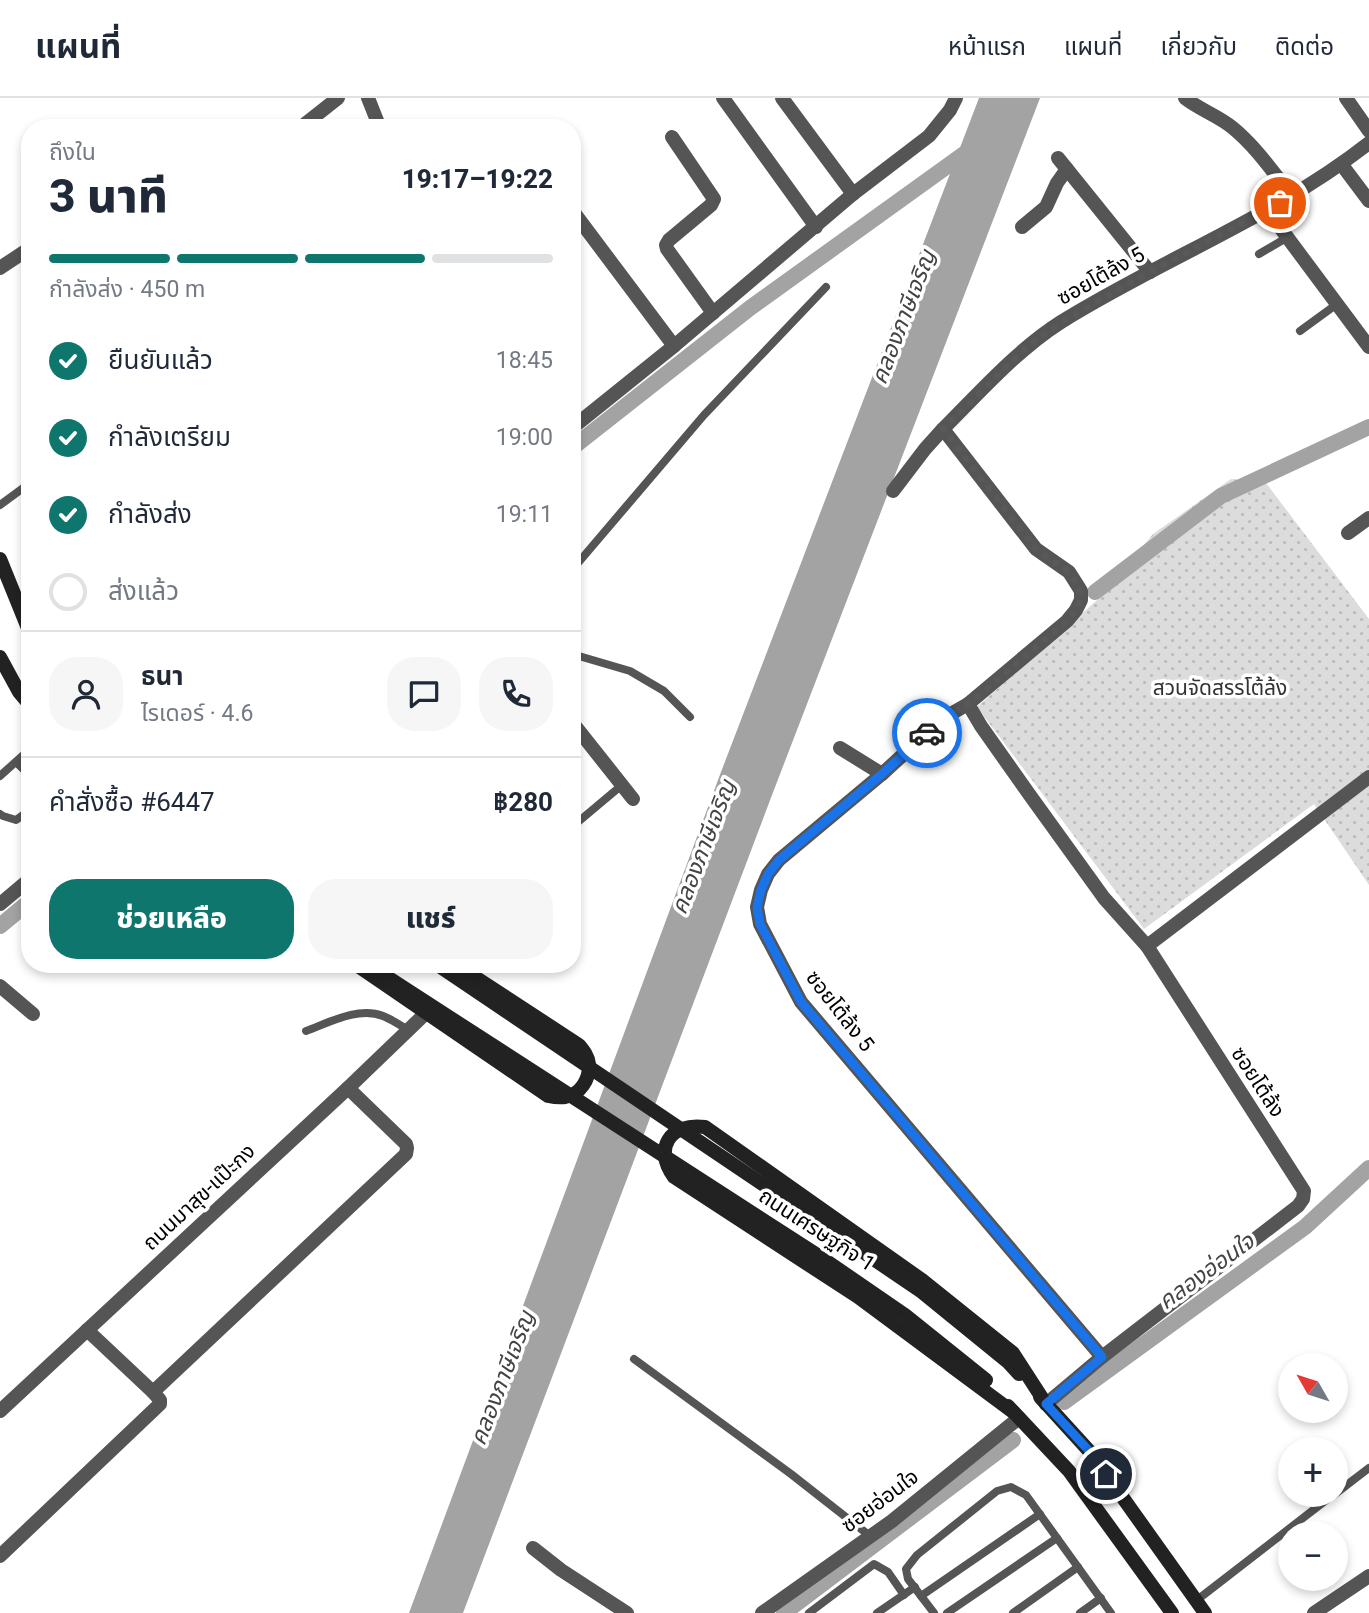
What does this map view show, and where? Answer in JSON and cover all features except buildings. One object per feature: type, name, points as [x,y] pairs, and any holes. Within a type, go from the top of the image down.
[{"type":"main road","points":[[0,559],[21,611]]},
{"type":"main road","points":[[0,657],[21,694]]},
{"type":"main road","points":[[368,973],[548,1096],[563,1098],[579,1090],[589,1075],[587,1055],[579,1045],[469,973]]},
{"type":"main road","name":"ถนนเศรษฐกิจ 1","points":[[381,973],[825,1260],[905,1315],[989,1382],[1069,1471],[1171,1613]]},
{"type":"main road","name":"ถนนเศรษฐกิจ 1","points":[[449,973],[922,1292],[1008,1362],[1091,1453],[1201,1607]]},
{"type":"main road","points":[[1016,1415],[858,1297],[674,1177],[667,1167],[665,1157],[670,1138],[684,1127],[705,1127],[883,1251],[1013,1353],[1046,1404]]},
{"type":"street","points":[[311,119],[338,98]]},
{"type":"street","points":[[368,98],[376,119]]},
{"type":"street","points":[[723,98],[816,227]]},
{"type":"street","points":[[782,98],[853,194]]},
{"type":"street","points":[[581,421],[674,346],[853,194],[929,136],[956,98]]},
{"type":"street","points":[[1185,98],[1231,126],[1256,150],[1292,196]]},
{"type":"street","points":[[1346,98],[1369,131]]},
{"type":"street","points":[[672,137],[714,200],[666,245],[713,313]]},
{"type":"street","name":"ซอยโต้ล้ง 5","points":[[1102,1357],[801,1002],[760,924],[757,907],[768,874],[779,860],[882,774],[942,719],[968,704],[1067,621],[1081,600],[1080,592],[1069,572],[1036,549],[943,429],[998,375],[1060,323],[1268,210],[1342,165],[1369,143]]},
{"type":"street","points":[[1022,227],[1046,207],[1057,183],[1062,163],[1150,272]]},
{"type":"street","points":[[1342,165],[1369,201]]},
{"type":"street","points":[[1268,210],[1369,347]]},
{"type":"street","points":[[581,222],[674,346]]},
{"type":"street","points":[[0,268],[21,254]]},
{"type":"street","points":[[893,491],[943,429]]},
{"type":"street","points":[[1348,533],[1369,517]]},
{"type":"street","points":[[968,704],[1104,898],[1147,946],[1369,777]]},
{"type":"street","points":[[581,733],[634,799]]},
{"type":"street","points":[[840,748],[882,774]]},
{"type":"street","points":[[0,904],[21,886]]},
{"type":"street","name":"ซอยโต้ล้ง","points":[[1046,1404],[1102,1357],[1298,1206],[1303,1199],[1304,1191],[1147,946]]},
{"type":"street","points":[[0,986],[33,1014]]},
{"type":"street","name":"ถนนมาสุข-แป๊ะกง","points":[[0,1411],[426,1013]]},
{"type":"street","points":[[153,1392],[406,1154],[406,1144],[348,1088]]},
{"type":"street","points":[[0,1556],[159,1405],[160,1400],[153,1392],[87,1330]]},
{"type":"street","name":"ซอยอ่อนใจ","points":[[762,1613],[902,1512],[1016,1415]]},
{"type":"street","points":[[533,1548],[561,1570],[627,1613]]},
{"type":"street","points":[[1314,1613],[1369,1576]]},
{"type":"lane","points":[[1259,254],[1287,237]]},
{"type":"lane","points":[[581,560],[704,415],[826,287]]},
{"type":"lane","points":[[1300,331],[1337,304]]},
{"type":"lane","points":[[0,505],[21,490]]},
{"type":"lane","points":[[581,657],[630,671],[664,691],[690,718]]},
{"type":"lane","points":[[0,776],[21,757]]},
{"type":"lane","points":[[16,762],[21,767]]},
{"type":"lane","points":[[581,819],[622,785]]},
{"type":"lane","points":[[0,814],[16,820],[21,816]]},
{"type":"lane","points":[[306,1031],[344,1017],[366,1013],[381,1015],[408,1030]]},
{"type":"lane","points":[[634,1359],[791,1474],[870,1536]]},
{"type":"lane","points":[[1348,1484],[1369,1468]]},
{"type":"lane","points":[[934,1613],[908,1579],[906,1569],[917,1555],[997,1490],[1012,1487],[1026,1495],[1111,1613]]},
{"type":"lane","points":[[1201,1607],[1320,1507]]},
{"type":"lane","points":[[922,1596],[1040,1514]]},
{"type":"lane","points":[[947,1613],[1057,1538]]},
{"type":"lane","points":[[809,1613],[874,1564],[888,1572],[904,1595]]},
{"type":"lane","points":[[1013,1613],[1078,1567]]},
{"type":"lane","points":[[877,1613],[915,1587]]},
{"type":"lane","points":[[1080,1613],[1101,1598]]},
{"type":"green space","name":"สวนจัดสรรโต้ล้ง","points":[[1231,479],[1266,483],[1369,619],[1369,885],[1314,804],[1144,929],[977,707],[1105,593],[1153,534]]},
{"type":"water","name":"คลองภาษีเจริญ","points":[[979,98],[1040,98],[772,795],[463,1613],[409,1613],[721,772]]},
{"type":"waterway","points":[[581,441],[750,308],[971,149]]},
{"type":"waterway","points":[[1095,592],[1221,496],[1369,427]]},
{"type":"waterway","points":[[0,926],[21,908]]},
{"type":"waterway","name":"คลองอ่อนใจ","points":[[1064,1402],[1305,1227],[1369,1168]]},
{"type":"waterway","name":"คลองอ่อนใจ","points":[[784,1613],[1013,1440]]},
{"type":"way so far","points":[[927,733],[942,719],[988,688],[1067,621],[1081,600],[1080,592],[1069,572],[1036,549],[943,429],[1027,347],[1060,323],[1280,203]]},
{"type":"route","points":[[927,733],[779,860],[768,874],[761,890],[757,907],[760,924],[801,1002],[1102,1357],[1046,1404],[1091,1453],[1106,1474]]}]
